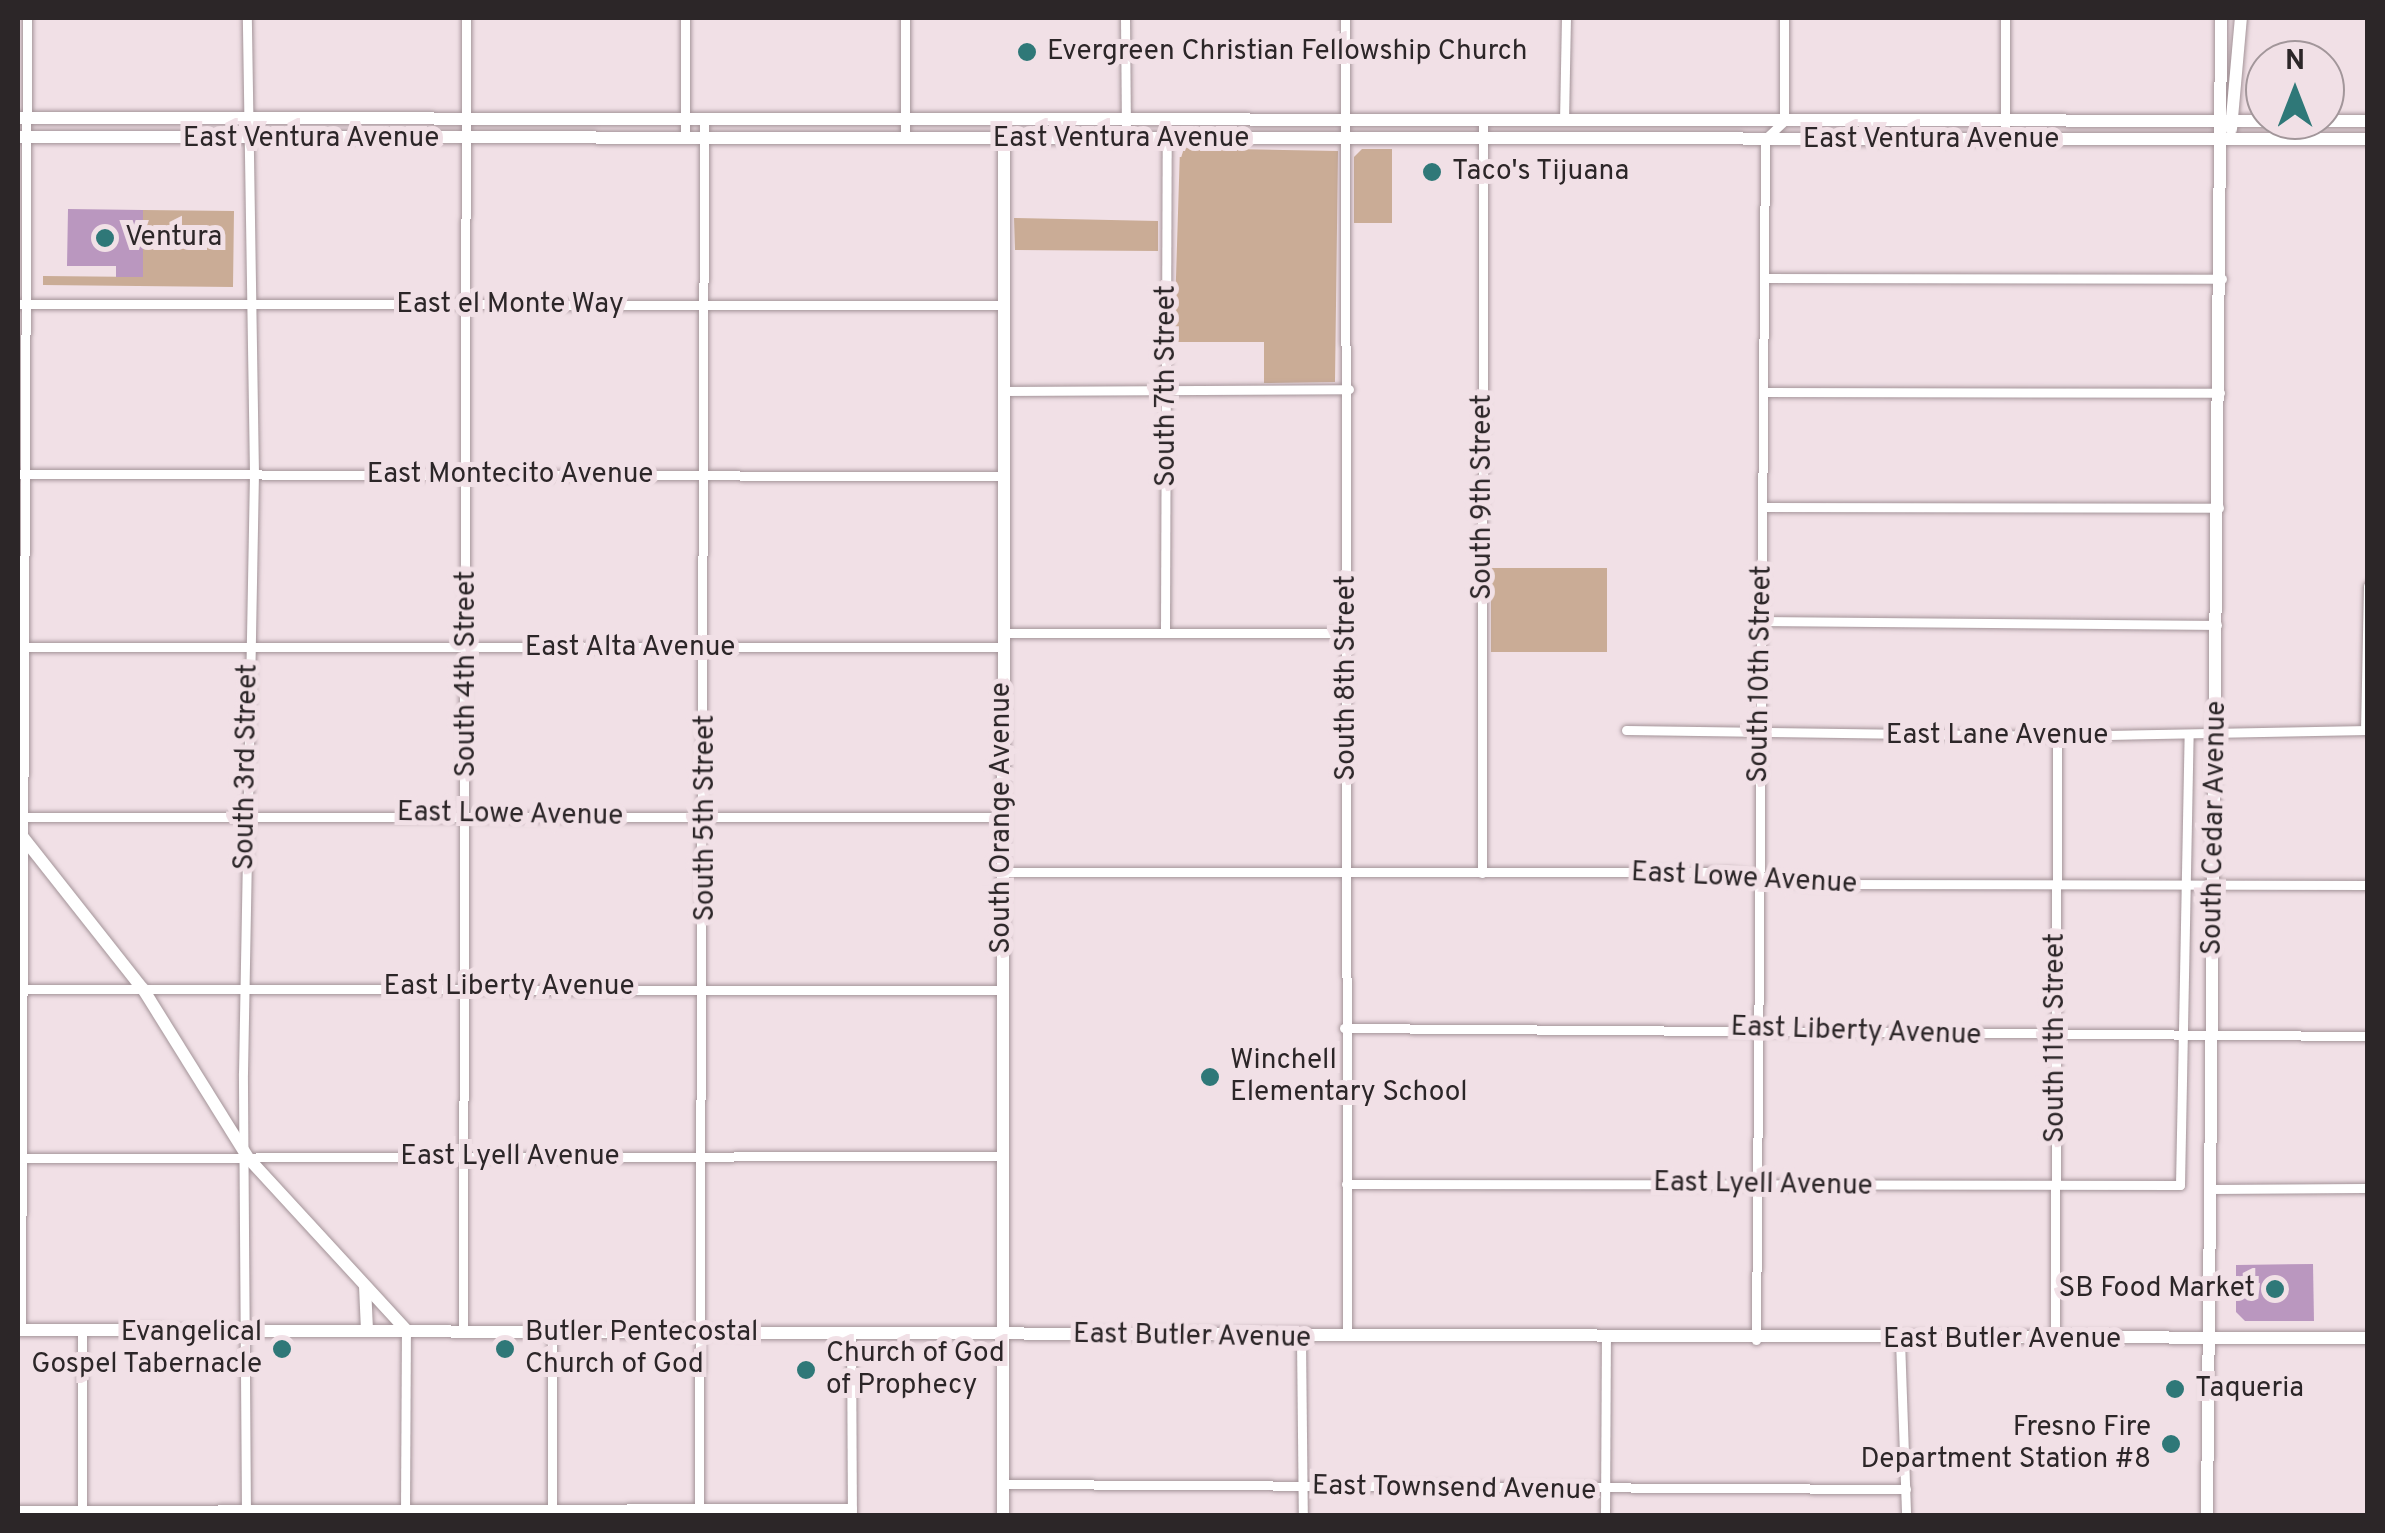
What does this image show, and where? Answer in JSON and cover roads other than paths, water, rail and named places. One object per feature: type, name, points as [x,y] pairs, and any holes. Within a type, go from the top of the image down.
[{"type":"main road","name":"South Cedar Avenue","points":[[2208,1516],[2225,140],[2217,121],[2220,18]]},
{"type":"main road","points":[[2225,140],[2236,122],[2241,18]]},
{"type":"main road","name":"East Ventura Avenue","points":[[22,118],[2368,121]]},
{"type":"main road","name":"South Orange Avenue","points":[[1002,120],[1003,1516]]},
{"type":"main road","name":"East Ventura Avenue","points":[[22,137],[2368,140]]},
{"type":"main road","points":[[20,834],[143,988],[245,1156],[406,1330]]},
{"type":"main road","points":[[364,1283],[367,1330]]},
{"type":"main road","name":"East Butler Avenue","points":[[19,1330],[1002,1333],[1347,1339],[2368,1338]]},
{"type":"street","points":[[19,1330],[22,118],[27,18]]},
{"type":"street","name":"South 3rd Street","points":[[246,1512],[244,989],[254,474],[247,18]]},
{"type":"street","name":"South 4th Street","points":[[463,1330],[468,814],[464,647],[469,474],[466,18]]},
{"type":"street","points":[[685,18],[685,138]]},
{"type":"street","points":[[905,139],[906,18]]},
{"type":"street","points":[[1125,18],[1126,139]]},
{"type":"street","name":"South 8th Street","points":[[1345,18],[1349,389],[1344,873],[1347,1339]]},
{"type":"street","points":[[1564,121],[1566,18]]},
{"type":"street","points":[[1765,139],[1784,121],[1784,18]]},
{"type":"street","points":[[2005,140],[2006,18]]},
{"type":"street","name":"South 5th Street","points":[[699,1513],[707,986],[708,305],[704,120]]},
{"type":"street","name":"South 9th Street","points":[[1482,874],[1483,121]]},
{"type":"street","name":"South 7th Street","points":[[1165,633],[1167,139]]},
{"type":"street","name":"South 10th Street","points":[[1756,1340],[1765,139]]},
{"type":"street","points":[[1764,278],[2222,279]]},
{"type":"street","name":"East el Monte Way","points":[[21,304],[1002,305]]},
{"type":"street","points":[[1003,391],[1349,389]]},
{"type":"street","points":[[1764,392],[2220,393]]},
{"type":"street","name":"East Montecito Avenue","points":[[21,474],[1003,476]]},
{"type":"street","points":[[1764,507],[2218,508]]},
{"type":"street","points":[[2366,730],[2368,586]]},
{"type":"street","points":[[1763,621],[2217,625]]},
{"type":"street","name":"East Alta Avenue","points":[[22,647],[706,648],[1165,633],[1346,633]]},
{"type":"street","name":"East Lane Avenue","points":[[1626,730],[2189,736],[2366,730]]},
{"type":"street","name":"South 11th Street","points":[[2056,1340],[2058,736]]},
{"type":"street","points":[[2186,1036],[2189,736]]},
{"type":"street","name":"East Lowe Avenue","points":[[20,817],[1002,817]]},
{"type":"street","name":"East Lowe Avenue","points":[[1000,872],[2368,885]]},
{"type":"street","name":"East Liberty Avenue","points":[[20,990],[707,986],[1000,990]]},
{"type":"street","name":"East Liberty Avenue","points":[[1344,1028],[2368,1036]]},
{"type":"street","name":"East Lyell Avenue","points":[[1346,1184],[2180,1185],[2186,1036]]},
{"type":"street","name":"East Lyell Avenue","points":[[20,1158],[1002,1156]]},
{"type":"street","points":[[2210,1189],[2368,1188]]},
{"type":"street","points":[[405,1513],[406,1330]]},
{"type":"street","points":[[552,1330],[552,1513]]},
{"type":"street","points":[[82,1331],[82,1512]]},
{"type":"street","points":[[18,1510],[852,1512],[851,1332]]},
{"type":"street","points":[[1302,1338],[1303,1516]]},
{"type":"street","points":[[1604,1516],[1606,1339]]},
{"type":"street","points":[[1900,1340],[1906,1516]]},
{"type":"street","name":"East Townsend Avenue","points":[[1002,1484],[1906,1489]]},
{"type":"place","name":"Evergreen Christian Fellowship Church","points":[[1027,52]]},
{"type":"place","name":"Taco's Tijuana","points":[[1432,172]]},
{"type":"place","name":"Ventura","points":[[105,238]]},
{"type":"place","name":"Winchell Elementary School","points":[[1210,1077]]},
{"type":"place","name":"SB Food Market","points":[[2275,1289]]},
{"type":"place","name":"Evangelical Gospel Tabernacle","points":[[282,1349]]},
{"type":"place","name":"Butler Pentecostal Church of God","points":[[505,1349]]},
{"type":"place","name":"Church of God of Prophecy","points":[[806,1370]]},
{"type":"place","name":"Taqueria","points":[[2175,1389]]},
{"type":"place","name":"Fresno Fire Department Station #8","points":[[2171,1444]]}]
